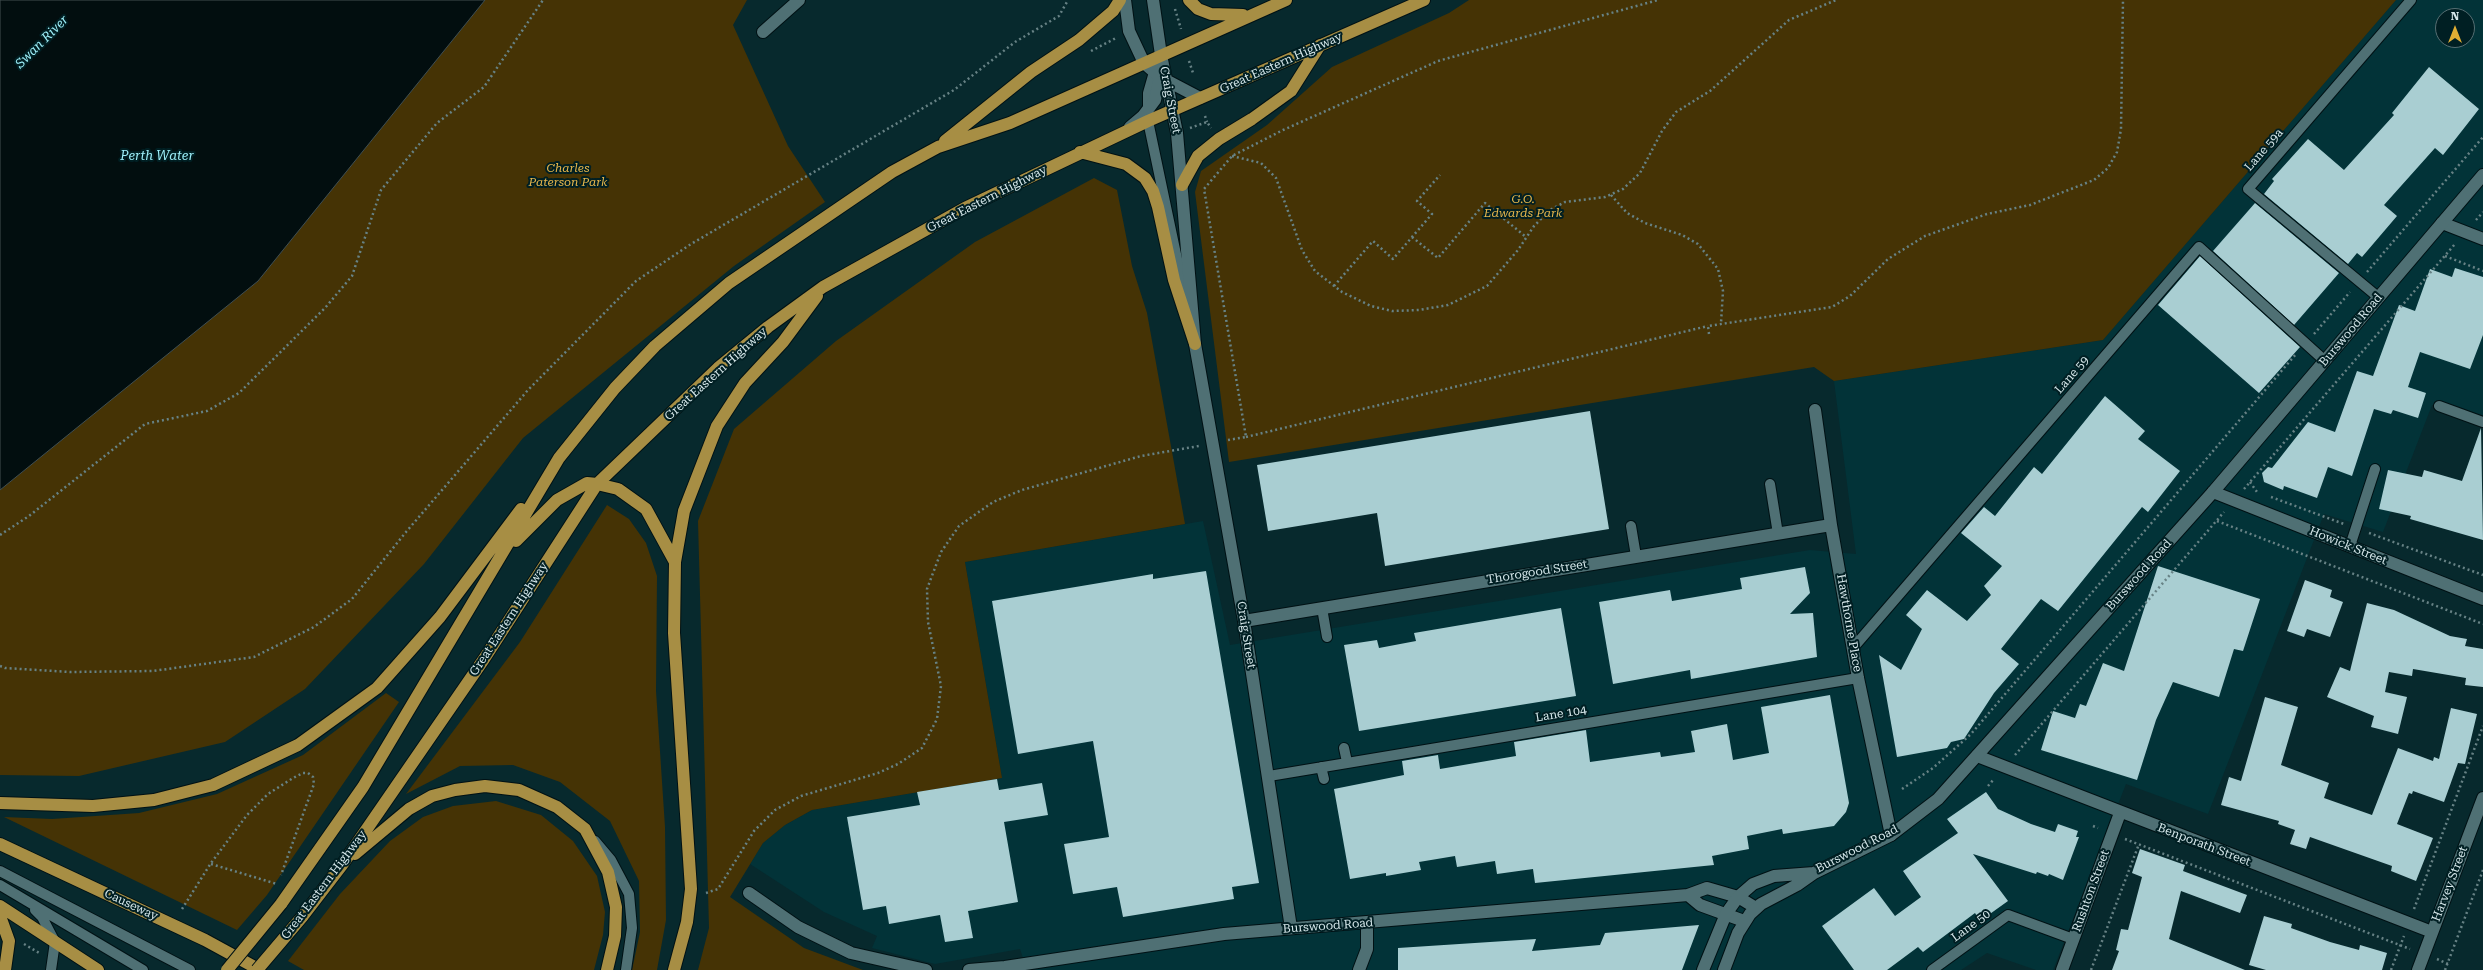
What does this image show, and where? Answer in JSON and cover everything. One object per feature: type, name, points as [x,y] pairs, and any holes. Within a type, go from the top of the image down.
[{"type":"highway","points":[[938,147],[1031,72],[1079,40],[1113,11],[1120,0]]},
{"type":"highway","points":[[1189,0],[1198,9],[1211,14],[1231,17],[1253,14]]},
{"type":"highway","name":"Great Eastern Highway","points":[[227,970],[281,904],[363,787],[559,458],[615,388],[654,346],[729,283],[879,181],[938,147],[1010,122],[1286,0]]},
{"type":"highway","name":"Great Eastern Highway","points":[[258,970],[302,917],[342,865],[484,659],[597,484],[718,368],[768,327],[823,287],[965,208],[1123,132],[1148,116],[1172,110],[1424,0]]},
{"type":"highway","points":[[1182,184],[1198,156],[1291,91],[1320,45]]},
{"type":"highway","points":[[1080,152],[1126,164],[1145,178],[1153,191],[1174,280],[1195,344]]},
{"type":"highway","points":[[674,970],[687,922],[691,889],[674,633],[675,562],[684,511],[717,426],[745,383],[783,342],[823,287]]},
{"type":"highway","points":[[0,803],[93,806],[154,800],[213,785],[298,745],[377,688],[408,654],[464,587],[559,458]]},
{"type":"highway","points":[[503,554],[556,500],[587,484],[597,484],[618,489],[646,509],[675,562]]},
{"type":"highway","points":[[342,865],[409,809],[432,796],[455,790],[485,786],[519,790],[557,807],[585,829],[608,872],[616,907],[614,936],[607,970]]},
{"type":"highway","name":"Causeway","points":[[0,844],[205,940],[258,970]]},
{"type":"highway","points":[[0,906],[98,970]]},
{"type":"highway","points":[[0,916],[7,930],[9,941],[5,970]]},
{"type":"street","points":[[763,32],[799,0]]},
{"type":"street","points":[[1125,0],[1129,31],[1144,63],[1160,76],[1200,98]]},
{"type":"street","name":"Craig Street","points":[[1153,0],[1161,55],[1160,76],[1172,110],[1182,184],[1195,344],[1244,621],[1269,776],[1291,928]]},
{"type":"street","points":[[1148,116],[1155,100],[1160,76]]},
{"type":"street","name":"Burswood Road","points":[[1738,897],[1753,884],[1774,876],[1814,873],[1891,835],[1938,799],[2213,492],[2483,175]]},
{"type":"street","points":[[2442,223],[2483,239]]},
{"type":"street","name":"Hawthorne Place","points":[[1815,410],[1831,525],[1858,678],[1891,835]]},
{"type":"street","name":"Howick Street","points":[[2213,492],[2483,599]]},
{"type":"street","name":"Thorogood Street","points":[[1244,621],[1831,525]]},
{"type":"street","name":"Benporath Street","points":[[1977,756],[2120,813],[2432,932]]},
{"type":"street","name":"Harvey Street","points":[[2418,970],[2483,798]]},
{"type":"street","name":"Rushton Street","points":[[2062,970],[2120,813]]},
{"type":"street","points":[[1724,970],[1744,921],[1756,908],[1772,897],[1797,885],[1814,873]]},
{"type":"street","name":"Burswood Road","points":[[969,970],[1005,969],[1224,934],[1688,895],[1707,888],[1738,897],[1756,908]]},
{"type":"street","points":[[749,893],[798,927],[851,953],[926,970]]},
{"type":"street","points":[[1688,895],[1700,905],[1744,921]]},
{"type":"street","points":[[1703,970],[1726,914],[1738,897]]},
{"type":"street","points":[[1359,970],[1367,949],[1367,923]]},
{"type":"lane","name":"Lane 59a","points":[[2378,297],[2248,189],[2411,0]]},
{"type":"lane","name":"Craig Street","points":[[1148,116],[1195,344]]},
{"type":"lane","name":"Lane 59","points":[[1853,648],[2199,247],[2325,361]]},
{"type":"lane","points":[[2439,406],[2483,422]]},
{"type":"lane","points":[[2350,546],[2375,469]]},
{"type":"lane","points":[[1770,484],[1778,534]]},
{"type":"lane","points":[[1631,526],[1636,556]]},
{"type":"lane","points":[[1322,608],[1327,636]]},
{"type":"lane","name":"Lane 104","points":[[1269,776],[1858,678]]},
{"type":"lane","points":[[1344,748],[1347,762]]},
{"type":"lane","points":[[1322,767],[1324,779]]},
{"type":"lane","points":[[585,829],[611,860],[629,894],[632,928],[626,970]]},
{"type":"lane","points":[[0,871],[190,970]]},
{"type":"lane","points":[[0,885],[143,970]]},
{"type":"lane","points":[[30,904],[42,917],[55,942],[53,965]]},
{"type":"lane","name":"Lane 50","points":[[1932,970],[2008,915],[2073,939]]},
{"type":"path","points":[[0,535],[28,516],[145,424],[207,411],[244,388],[325,308],[352,276],[381,190],[437,122],[484,87],[543,0]]},
{"type":"path","points":[[0,666],[5,668],[70,672],[153,671],[254,657],[314,627],[352,599],[406,532],[528,390],[636,281],[691,244],[954,90],[1015,42],[1059,16],[1068,0]]},
{"type":"path","points":[[1246,438],[1204,189],[1232,156],[1283,130],[1438,61],[1658,0]]},
{"type":"path","points":[[1232,156],[1261,163],[1276,178],[1302,250],[1314,271],[1334,286],[1371,306],[1392,311],[1419,310],[1448,305],[1487,286],[1550,210],[1565,202],[1606,197],[1623,189],[1640,173],[1662,131],[1676,112],[1710,91],[1789,20],[1836,0]]},
{"type":"path","points":[[701,894],[718,890],[754,831],[775,810],[801,796],[878,773],[898,764],[922,748],[937,718],[941,686],[928,622],[927,589],[941,552],[959,526],[993,502],[1022,490],[1141,456],[1246,438],[1708,326],[1832,307],[1850,296],[1888,259],[1925,236],[1987,214],[2030,205],[2094,180],[2108,168],[2117,152],[2121,130],[2123,0]]},
{"type":"path","points":[[1175,9],[1181,29]]},
{"type":"path","points":[[1087,53],[1116,38]]},
{"type":"path","points":[[1189,61],[1193,73]]},
{"type":"path","points":[[1205,116],[1212,130]]},
{"type":"path","points":[[1190,128],[1207,122]]},
{"type":"path","points":[[1902,789],[1933,768],[1972,734],[2483,137]]},
{"type":"path","points":[[1334,286],[1373,241],[1393,259],[1432,214],[1417,202],[1440,175]]},
{"type":"path","points":[[1611,194],[1627,213],[1645,223],[1682,235],[1698,244],[1718,269],[1723,291],[1721,324]]},
{"type":"path","points":[[1412,237],[1438,258],[1484,203],[1526,238]]},
{"type":"path","points":[[2445,256],[2483,271]]},
{"type":"path","points":[[1708,326],[1709,334]]},
{"type":"path","points":[[2217,521],[2483,624]]},
{"type":"path","points":[[2391,970],[2483,726]]},
{"type":"path","points":[[182,910],[211,864],[247,815],[268,794],[293,778],[303,773],[308,773],[312,777],[314,784],[275,891]]},
{"type":"path","points":[[2093,826],[2448,964]]},
{"type":"path","points":[[2091,970],[2139,844]]},
{"type":"path","points":[[211,864],[278,884]]},
{"type":"path","points":[[2445,970],[2483,870]]},
{"type":"path","points":[[9,941],[23,944],[53,965]]},
{"type":"shaded area","points":[[2396,0],[2483,0],[2483,423],[2432,405],[2383,532],[2324,514],[2208,814],[2126,784],[2053,970],[2036,970],[1987,953],[1961,970],[1027,970],[1020,949],[935,964],[872,948],[877,936],[824,912],[750,864],[763,843],[785,825],[812,810],[1002,778],[965,562],[1203,521],[1230,645],[1810,550],[1856,554],[1834,381],[2103,340]]},
{"type":"green space","name":"Charles Paterson Park","points":[[485,0],[747,0],[733,25],[788,146],[825,202],[734,266],[523,438],[424,564],[305,689],[225,742],[79,776],[0,775],[0,490],[258,281]]},
{"type":"green space","name":"G.O. Edwards Park","points":[[1469,0],[2396,0],[2103,340],[1834,381],[1814,367],[1229,462],[1195,192],[1201,171],[1267,125],[1332,67],[1449,13]]},
{"type":"green space","points":[[1094,178],[1117,190],[1132,266],[1147,313],[1185,524],[965,562],[1002,778],[812,810],[785,825],[763,843],[730,897],[804,948],[863,970],[698,970],[709,928],[698,521],[734,429],[836,341],[975,242]]},
{"type":"green space","points":[[607,505],[629,519],[646,543],[657,576],[656,691],[665,827],[666,920],[657,970],[632,970],[640,932],[639,881],[610,821],[560,782],[513,765],[460,766],[406,794],[520,642]]},
{"type":"green space","points":[[386,693],[399,702],[267,895],[237,930],[4,817],[52,819],[139,813],[217,794],[303,755]]},
{"type":"green space","points":[[496,801],[541,815],[573,841],[597,876],[605,912],[603,935],[594,970],[304,970],[288,961],[340,894],[390,841],[423,817],[453,806]]},
{"type":"water","name":"Perth Water","points":[[0,0],[485,0],[258,281],[0,490]]},
{"type":"building","points":[[2429,67],[2479,109],[2443,155],[2435,148],[2384,205],[2397,216],[2362,257],[2357,253],[2348,264],[2264,194],[2274,181],[2272,179],[2308,139],[2344,170],[2394,115],[2392,113]]},
{"type":"building","points":[[2255,203],[2339,273],[2294,325],[2213,251]]},
{"type":"building","points":[[2200,256],[2300,347],[2259,393],[2158,305]]},
{"type":"building","points":[[2455,268],[2483,277],[2483,335],[2470,369],[2420,352],[2408,387],[2426,393],[2418,418],[2393,410],[2391,414],[2374,409],[2352,476],[2328,467],[2317,498],[2284,486],[2283,490],[2264,482],[2262,473],[2268,467],[2272,468],[2308,422],[2335,432],[2357,371],[2373,376],[2399,305],[2415,311],[2430,269],[2452,277]]},
{"type":"building","points":[[2105,396],[2145,431],[2138,439],[2180,471],[2148,512],[2142,507],[2058,611],[2041,599],[2001,649],[2019,664],[1994,693],[1964,739],[1951,742],[1947,748],[1897,757],[1879,655],[1901,670],[1922,629],[1906,615],[1927,590],[1967,621],[1991,595],[1984,586],[2002,566],[1961,533],[1984,507],[1995,516],[2034,467],[2042,474]]},
{"type":"building","points":[[1590,411],[1609,529],[1385,566],[1377,513],[1268,531],[1257,465]]},
{"type":"building","points":[[2481,428],[2483,540],[2410,519],[2411,516],[2379,509],[2388,470],[2422,477],[2424,470],[2462,481]]},
{"type":"building","points":[[2158,566],[2260,599],[2243,651],[2234,649],[2219,697],[2173,682],[2156,720],[2137,780],[2041,750],[2053,711],[2075,718],[2080,704],[2086,706],[2103,663],[2124,671]]},
{"type":"building","points":[[1805,567],[1810,593],[1790,614],[1813,613],[1817,657],[1691,679],[1690,670],[1613,684],[1599,602],[1670,590],[1672,601],[1742,589],[1740,578]]},
{"type":"building","points":[[1206,571],[1259,883],[1232,887],[1234,899],[1123,917],[1117,887],[1073,894],[1064,844],[1109,837],[1093,741],[1018,754],[992,601],[1153,574],[1153,579]]},
{"type":"building","points":[[2305,580],[2332,590],[2330,597],[2343,602],[2330,637],[2307,629],[2304,637],[2287,631]]},
{"type":"building","points":[[2367,603],[2394,610],[2450,636],[2467,639],[2465,646],[2483,649],[2483,687],[2465,685],[2466,678],[2413,669],[2412,676],[2389,672],[2385,692],[2407,697],[2398,734],[2371,727],[2374,716],[2327,697],[2340,667],[2350,671]]},
{"type":"building","points":[[1561,608],[1576,696],[1359,731],[1344,645],[1377,640],[1379,648],[1416,641],[1414,633]]},
{"type":"building","points":[[1830,695],[1849,803],[1846,812],[1834,826],[1783,834],[1782,829],[1747,836],[1749,849],[1712,856],[1714,865],[1535,883],[1533,869],[1497,874],[1495,861],[1457,867],[1455,856],[1419,862],[1421,870],[1386,876],[1386,873],[1350,879],[1334,789],[1404,775],[1402,761],[1438,755],[1440,769],[1516,756],[1514,742],[1586,730],[1590,762],[1660,752],[1661,757],[1695,752],[1691,731],[1727,724],[1733,760],[1769,753],[1761,707]]},
{"type":"building","points":[[2265,697],[2298,707],[2281,765],[2329,783],[2324,798],[2372,815],[2398,748],[2433,761],[2434,757],[2439,759],[2451,708],[2477,714],[2465,764],[2458,763],[2444,802],[2413,791],[2412,794],[2409,793],[2397,824],[2433,838],[2416,881],[2391,871],[2392,866],[2310,837],[2306,849],[2290,844],[2295,830],[2278,824],[2279,821],[2221,805],[2229,777],[2241,781]]},
{"type":"building","points":[[997,779],[999,790],[1042,783],[1048,815],[1004,822],[1018,902],[968,911],[973,938],[945,942],[940,915],[889,924],[886,906],[863,910],[847,817],[920,805],[917,792]]},
{"type":"building","points":[[1986,792],[1998,809],[2031,824],[2055,832],[2058,824],[2078,831],[2076,837],[2079,837],[2063,880],[2049,874],[2048,876],[2037,872],[2036,874],[1973,854],[2008,901],[1980,921],[1975,913],[1923,952],[1918,947],[1887,970],[1854,970],[1822,926],[1874,888],[1895,916],[1921,897],[1903,871],[1958,833],[1947,819]]},
{"type":"building","points":[[2140,849],[2185,865],[2183,871],[2247,895],[2240,913],[2181,891],[2169,939],[2245,970],[2112,970],[2119,951],[2116,950],[2121,929],[2128,930],[2142,877],[2132,873]]},
{"type":"building","points":[[2264,916],[2292,924],[2291,928],[2330,942],[2359,950],[2360,945],[2387,953],[2382,970],[2266,970],[2249,965]]},
{"type":"building","points":[[1699,925],[1682,970],[1398,970],[1398,948],[1536,939],[1532,951],[1600,945],[1605,933]]},
{"type":"water label","name":"Swan River","points":[[42,42]]}]
